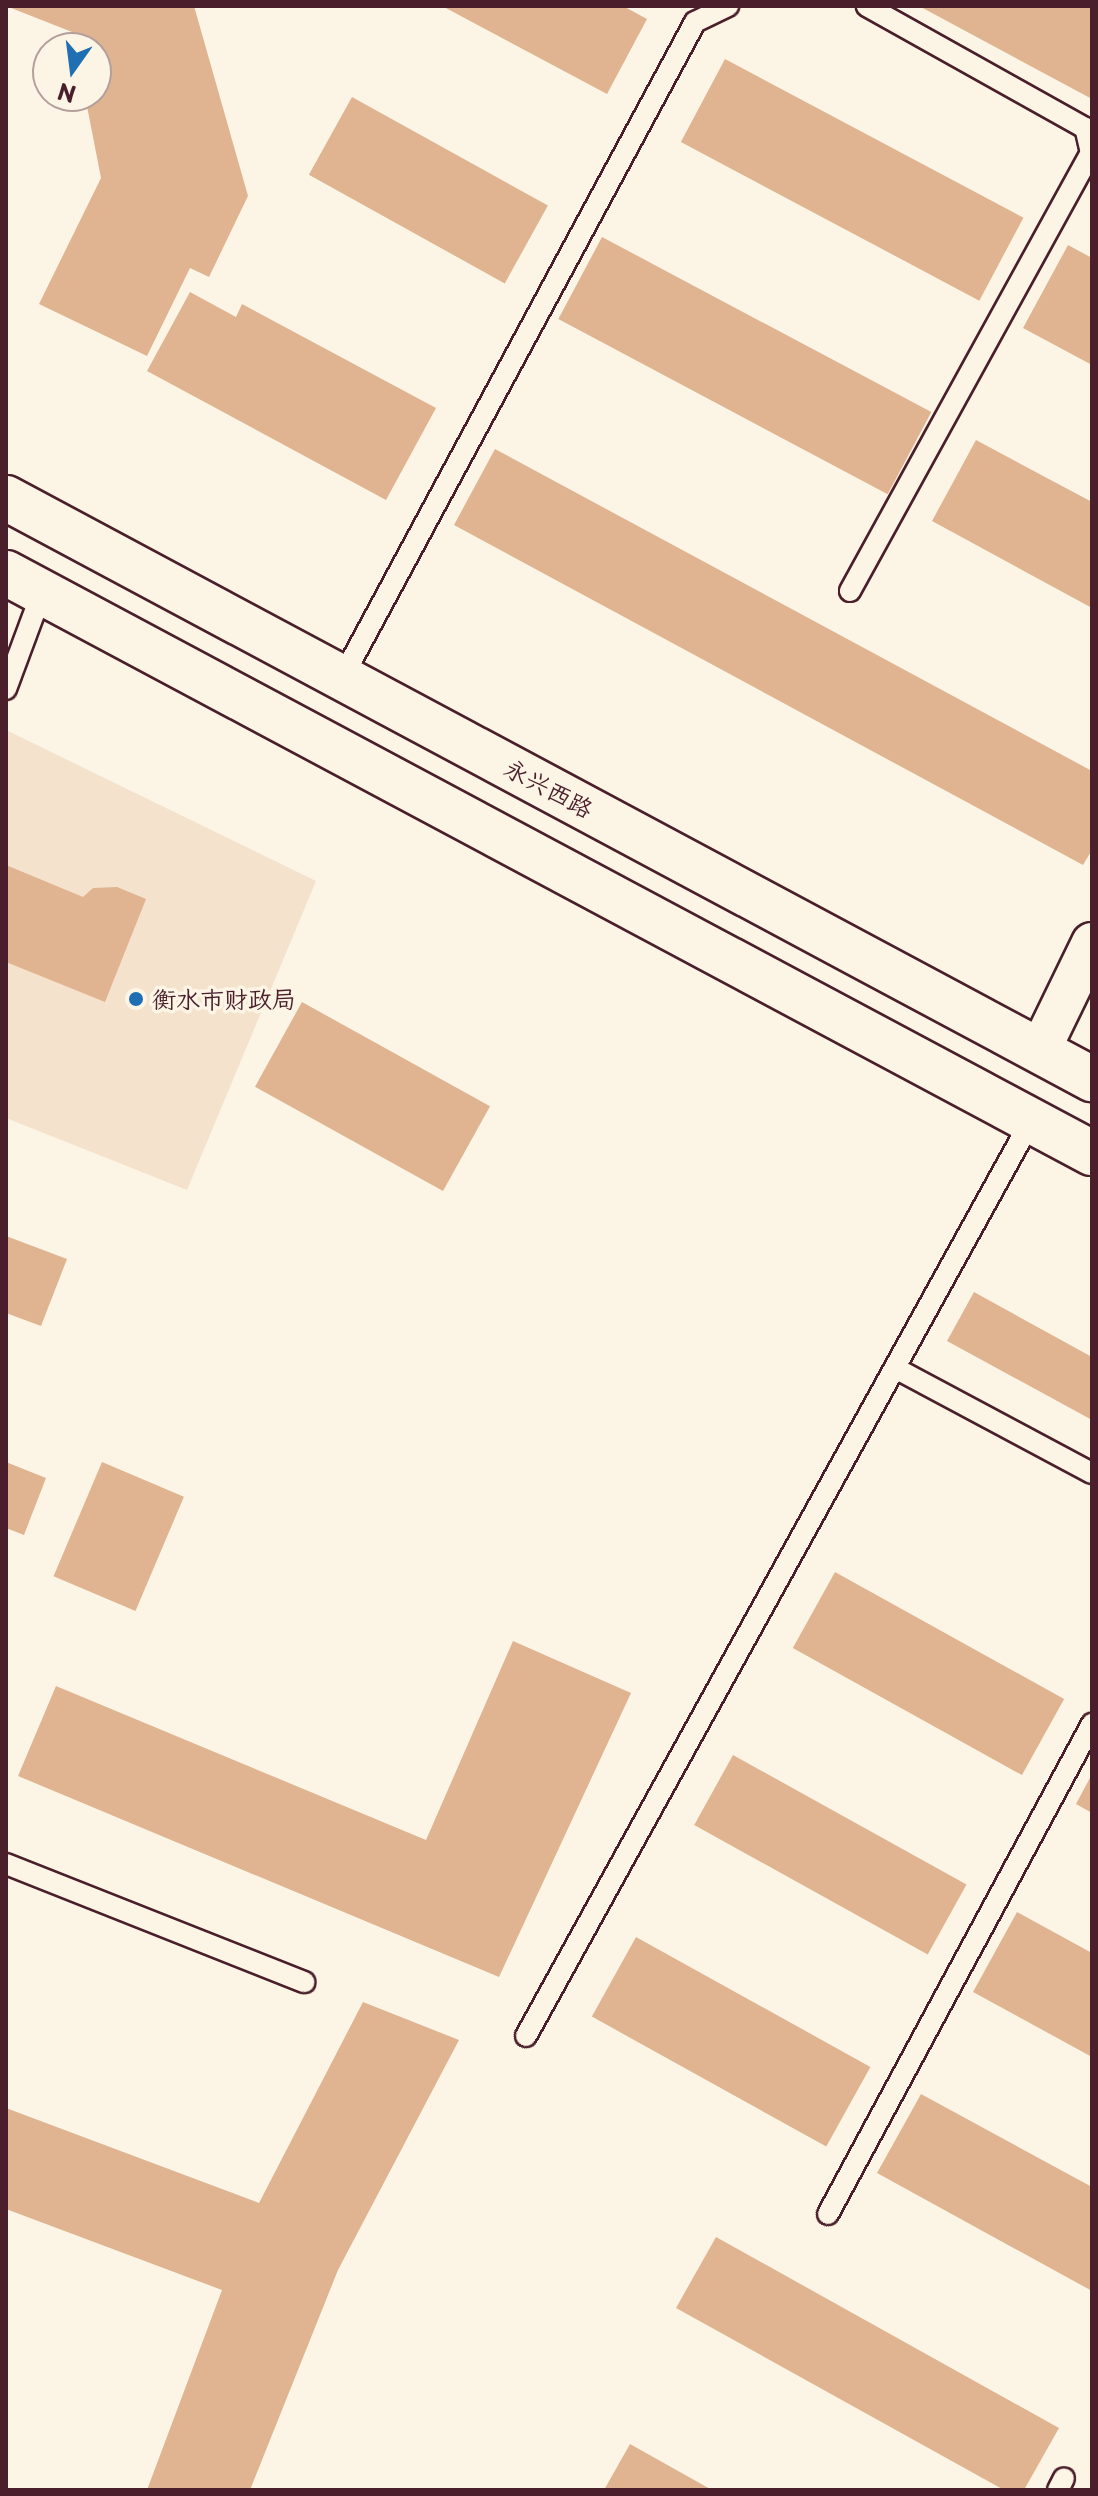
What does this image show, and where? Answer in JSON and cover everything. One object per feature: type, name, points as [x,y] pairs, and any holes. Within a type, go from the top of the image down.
[{"type":"main road","name":"永兴西路","points":[[6,498],[1092,1079]]},
{"type":"main road","points":[[24,583],[1092,1153]]},
{"type":"street","points":[[1040,1050],[1092,943]]},
{"type":"lane","points":[[342,678],[693,14],[728,6]]},
{"type":"lane","points":[[850,591],[1091,153],[1085,128],[867,6]]},
{"type":"lane","points":[[6,689],[24,583]]},
{"type":"lane","points":[[526,2036],[1031,1121]]},
{"type":"lane","points":[[895,1368],[1092,1473]]},
{"type":"lane","points":[[828,2214],[1092,1724]]},
{"type":"lane","points":[[6,1864],[304,1982]]},
{"type":"shaded area","name":"衡水市财政局","points":[[6,730],[316,881],[187,1190],[6,1118]]},
{"type":"building","points":[[6,6],[194,6],[248,196],[209,277],[190,268],[147,356],[39,304],[101,178],[88,112],[112,112],[112,32],[72,32]]},
{"type":"building","points":[[442,6],[623,6],[647,19],[607,94]]},
{"type":"building","points":[[919,6],[1092,6],[1092,99]]},
{"type":"building","points":[[725,59],[1023,218],[979,301],[681,142]]},
{"type":"building","points":[[352,97],[548,206],[505,283],[309,175]]},
{"type":"building","points":[[602,237],[931,412],[888,494],[558,319]]},
{"type":"building","points":[[1068,245],[1092,258],[1092,365],[1023,328]]},
{"type":"building","points":[[190,292],[236,317],[242,304],[436,408],[386,500],[147,371]]},
{"type":"building","points":[[976,440],[1092,502],[1092,608],[932,521]]},
{"type":"building","points":[[495,449],[1092,771],[1092,850],[1083,865],[454,525]]},
{"type":"building","points":[[6,865],[83,897],[93,888],[117,887],[146,899],[105,1002],[6,962]]},
{"type":"building","points":[[302,1002],[490,1106],[443,1191],[255,1087]]},
{"type":"building","points":[[6,1236],[67,1259],[41,1326],[6,1313]]},
{"type":"building","points":[[974,1292],[1092,1357],[1092,1420],[947,1341]]},
{"type":"building","points":[[6,1462],[46,1478],[24,1535],[6,1528]]},
{"type":"building","points":[[102,1462],[184,1497],[135,1611],[54,1576]]},
{"type":"building","points":[[835,1572],[1064,1699],[1022,1775],[793,1648]]},
{"type":"building","points":[[513,1641],[631,1693],[499,1977],[18,1776],[56,1686],[426,1840]]},
{"type":"building","points":[[733,1755],[967,1884],[928,1954],[694,1825]]},
{"type":"building","points":[[1092,1774],[1092,1813],[1076,1804]]},
{"type":"building","points":[[1017,1912],[1092,1953],[1092,2057],[973,1992]]},
{"type":"building","points":[[636,1937],[870,2067],[826,2147],[592,2017]]},
{"type":"building","points":[[363,2002],[459,2040],[338,2270],[250,2490],[147,2490],[222,2290],[6,2209],[6,2108],[259,2203]]},
{"type":"building","points":[[921,2094],[1092,2187],[1092,2291],[877,2173]]},
{"type":"building","points":[[716,2237],[1059,2428],[1024,2490],[1004,2490],[676,2308]]},
{"type":"building","points":[[630,2444],[712,2490],[604,2490]]},
{"type":"place","name":"衡水市财政局","points":[[136,999]]}]
